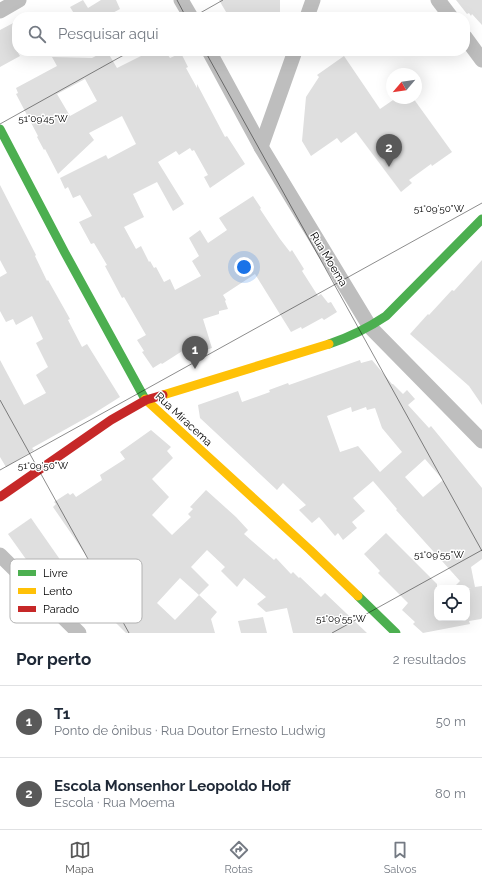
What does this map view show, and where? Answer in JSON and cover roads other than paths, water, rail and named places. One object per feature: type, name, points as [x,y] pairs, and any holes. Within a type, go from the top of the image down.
[{"type":"street","points":[[0,10],[19,0]]},
{"type":"street","points":[[181,0],[187,12]]},
{"type":"street","points":[[309,12],[313,0]]},
{"type":"street","points":[[438,0],[447,12]]},
{"type":"street","points":[[470,44],[482,60]]},
{"type":"street","name":"Rua Moema","points":[[212,56],[261,148],[370,327],[482,441]]},
{"type":"street","points":[[261,148],[293,56]]},
{"type":"street","name":"Rua Miracema","points":[[0,129],[65,254],[146,400],[310,550],[396,633]]},
{"type":"street","points":[[0,496],[110,420],[146,400],[344,339],[370,327],[386,316],[482,219]]},
{"type":"street","points":[[0,555],[10,565]]},
{"type":"street","points":[[69,623],[79,633]]},
{"type":"place","name":"Escola Monsenhor Leopoldo Hoff","points":[[389,167]]},
{"type":"place","name":"T1","points":[[195,369]]}]
